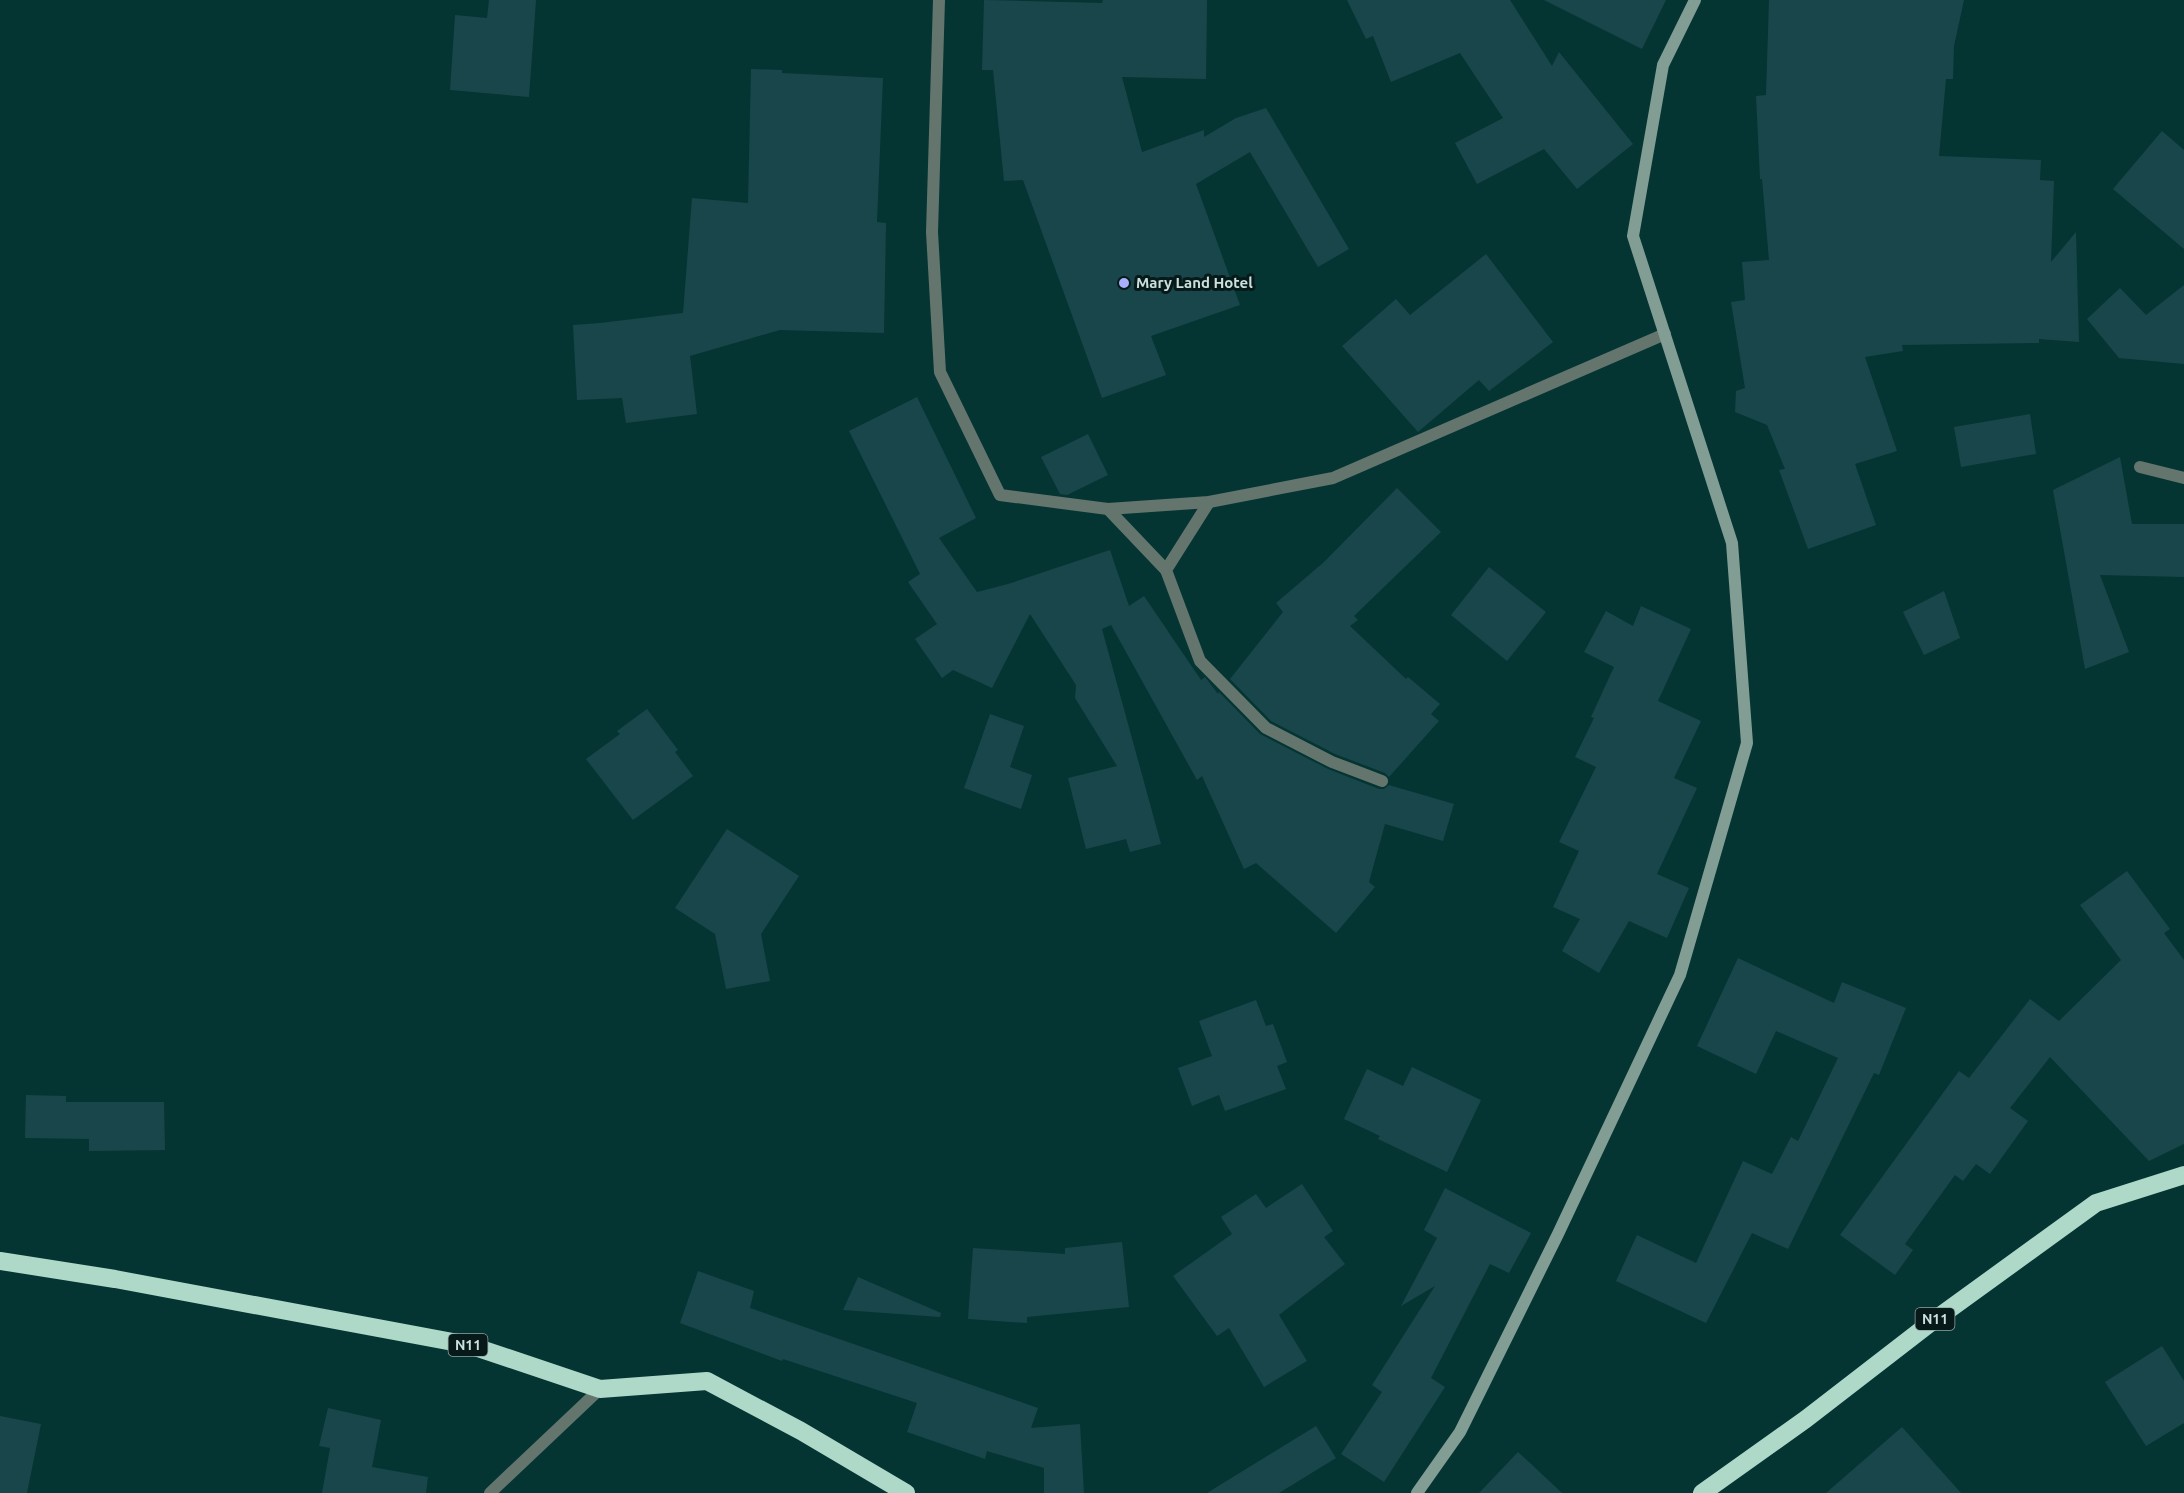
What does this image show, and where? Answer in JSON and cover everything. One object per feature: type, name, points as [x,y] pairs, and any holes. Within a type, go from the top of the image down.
[{"type":"highway","name":"N11","points":[[1702,1493],[1806,1419],[1929,1324],[2096,1203],[2184,1175]]},
{"type":"highway","name":"N11","points":[[0,1261],[115,1279],[469,1346],[600,1389],[706,1381],[801,1431],[906,1493]]},
{"type":"street","points":[[939,0],[932,232],[940,372],[1000,495],[1108,509],[1209,502],[1333,478],[1665,334]]},
{"type":"street","points":[[1417,1493],[1461,1432],[1558,1234],[1680,975],[1747,743],[1732,543],[1633,236],[1663,65],[1695,0]]},
{"type":"street","points":[[2140,467],[2184,478]]},
{"type":"street","points":[[1166,570],[1209,502]]},
{"type":"street","points":[[1108,509],[1166,570],[1200,661],[1266,728],[1332,762],[1382,781]]},
{"type":"street","points":[[490,1493],[600,1389]]},
{"type":"building","points":[[489,0],[536,0],[529,97],[450,90],[455,15],[487,18]]},
{"type":"building","points":[[984,0],[1102,3],[1103,0],[1207,0],[1206,79],[1122,77],[1142,152],[1204,130],[1204,137],[1236,118],[1266,108],[1349,249],[1318,267],[1250,152],[1196,184],[1240,305],[1151,336],[1166,375],[1102,398],[1023,180],[1004,181],[993,70],[982,70]]},
{"type":"building","points":[[1347,0],[1510,0],[1552,66],[1559,52],[1633,144],[1577,189],[1544,149],[1477,184],[1455,143],[1503,118],[1460,53],[1391,82],[1373,36],[1366,39]]},
{"type":"building","points":[[1544,0],[1666,0],[1642,49]]},
{"type":"building","points":[[1769,0],[1964,0],[1954,46],[1953,79],[1946,79],[1939,156],[2041,160],[2040,180],[2054,181],[2051,262],[2076,232],[2079,342],[2039,339],[2039,343],[1902,345],[1903,351],[1865,357],[1897,451],[1855,464],[1876,525],[1808,549],[1779,470],[1785,469],[1767,425],[1735,412],[1736,391],[1745,388],[1731,302],[1745,300],[1742,262],[1769,260],[1762,179],[1760,179],[1756,96],[1766,95]]},
{"type":"building","points":[[751,69],[782,70],[782,73],[883,78],[877,222],[886,223],[884,333],[780,330],[690,356],[697,414],[626,423],[622,398],[577,400],[573,325],[683,313],[692,198],[748,203]]},
{"type":"building","points":[[2162,131],[2184,150],[2184,249],[2113,189]]},
{"type":"building","points":[[1486,254],[1553,342],[1489,391],[1479,380],[1418,432],[1342,346],[1396,299],[1410,315]]},
{"type":"building","points":[[2184,285],[2184,364],[2119,358],[2087,319],[2120,288],[2146,315]]},
{"type":"building","points":[[917,397],[976,518],[939,538],[977,592],[1110,550],[1129,606],[1144,596],[1201,680],[1205,677],[1218,694],[1219,692],[1260,734],[1328,769],[1379,789],[1384,789],[1389,785],[1454,804],[1443,841],[1385,824],[1369,882],[1375,887],[1336,933],[1256,863],[1244,869],[1202,776],[1197,780],[1111,625],[1102,629],[1161,844],[1130,852],[1126,839],[1086,849],[1068,778],[1117,766],[1075,698],[1076,685],[1030,614],[992,688],[953,670],[942,678],[915,639],[937,624],[908,582],[920,574],[849,431]]},
{"type":"building","points":[[2030,414],[2036,454],[1961,467],[1954,427]]},
{"type":"building","points":[[1088,434],[1108,475],[1067,495],[1060,494],[1041,457]]},
{"type":"building","points":[[2120,457],[2132,524],[2184,524],[2184,577],[2100,575],[2129,652],[2085,669],[2053,490]]},
{"type":"building","points":[[1397,488],[1441,532],[1354,616],[1358,620],[1350,626],[1406,679],[1408,677],[1440,704],[1431,714],[1439,721],[1389,777],[1385,773],[1335,754],[1271,721],[1230,679],[1283,612],[1276,603],[1324,562]]},
{"type":"building","points":[[1489,567],[1546,612],[1507,661],[1451,615]]},
{"type":"building","points":[[1944,591],[1960,638],[1924,655],[1903,612]]},
{"type":"building","points":[[1641,606],[1691,629],[1658,701],[1701,721],[1674,778],[1697,788],[1657,874],[1689,888],[1667,938],[1629,921],[1599,973],[1562,951],[1580,919],[1553,907],[1579,851],[1559,842],[1596,767],[1575,757],[1594,718],[1591,717],[1614,667],[1584,652],[1606,611],[1633,626]]},
{"type":"building","points":[[647,709],[678,750],[675,752],[693,776],[633,820],[586,759],[620,734],[617,731]]},
{"type":"building","points":[[990,714],[1024,726],[1010,767],[1032,775],[1021,809],[964,788]]},
{"type":"building","points":[[727,829],[799,876],[761,934],[770,981],[726,989],[715,934],[675,908]]},
{"type":"building","points":[[2127,871],[2170,929],[2164,933],[2184,960],[2184,1144],[2149,1161],[2050,1057],[2010,1108],[2028,1121],[1990,1174],[1976,1164],[1963,1181],[1955,1175],[1905,1244],[1913,1250],[1895,1275],[1840,1235],[1959,1071],[1969,1078],[2030,999],[2059,1021],[2121,960],[2080,905]]},
{"type":"building","points":[[1738,958],[1834,1003],[1842,982],[1906,1008],[1879,1075],[1874,1073],[1788,1249],[1752,1233],[1706,1323],[1616,1281],[1637,1235],[1696,1263],[1743,1161],[1772,1174],[1791,1137],[1798,1141],[1838,1058],[1776,1031],[1756,1074],[1697,1046]]},
{"type":"building","points":[[1256,1000],[1266,1026],[1273,1024],[1287,1062],[1277,1066],[1286,1089],[1225,1111],[1219,1095],[1192,1106],[1178,1068],[1212,1056],[1199,1021]]},
{"type":"building","points":[[1412,1067],[1481,1100],[1447,1172],[1378,1139],[1380,1136],[1344,1119],[1367,1069],[1403,1086]]},
{"type":"building","points":[[26,1095],[66,1096],[66,1102],[164,1102],[165,1150],[89,1151],[89,1139],[25,1138]]},
{"type":"building","points":[[1302,1184],[1333,1231],[1324,1237],[1345,1264],[1279,1315],[1307,1361],[1264,1387],[1229,1328],[1217,1336],[1173,1276],[1232,1234],[1221,1217],[1256,1194],[1266,1208]]},
{"type":"building","points":[[1445,1188],[1531,1233],[1509,1273],[1490,1264],[1431,1378],[1445,1387],[1384,1482],[1341,1454],[1382,1392],[1372,1385],[1435,1286],[1401,1306],[1437,1238],[1424,1230]]},
{"type":"building","points":[[1122,1242],[1129,1307],[1027,1317],[1027,1323],[968,1319],[973,1248],[1065,1254],[1065,1248]]},
{"type":"building","points":[[698,1271],[754,1291],[750,1308],[1038,1408],[1031,1428],[1080,1424],[1084,1493],[1044,1493],[1044,1468],[987,1451],[985,1459],[907,1432],[917,1403],[783,1359],[782,1361],[680,1323]]},
{"type":"building","points":[[858,1277],[941,1313],[940,1317],[843,1310]]},
{"type":"building","points":[[2162,1346],[2184,1381],[2184,1423],[2146,1446],[2105,1382]]},
{"type":"building","points":[[328,1408],[381,1420],[372,1467],[428,1477],[426,1493],[322,1493],[330,1448],[319,1446]]},
{"type":"building","points":[[0,1416],[41,1424],[27,1493],[0,1493]]},
{"type":"building","points":[[1316,1426],[1336,1458],[1279,1493],[1207,1493]]},
{"type":"building","points":[[1902,1427],[1961,1493],[1826,1493]]},
{"type":"building","points":[[1518,1452],[1529,1462],[1562,1493],[1479,1493]]},
{"type":"place","name":"Mary Land Hotel","points":[[1124,283]]}]
